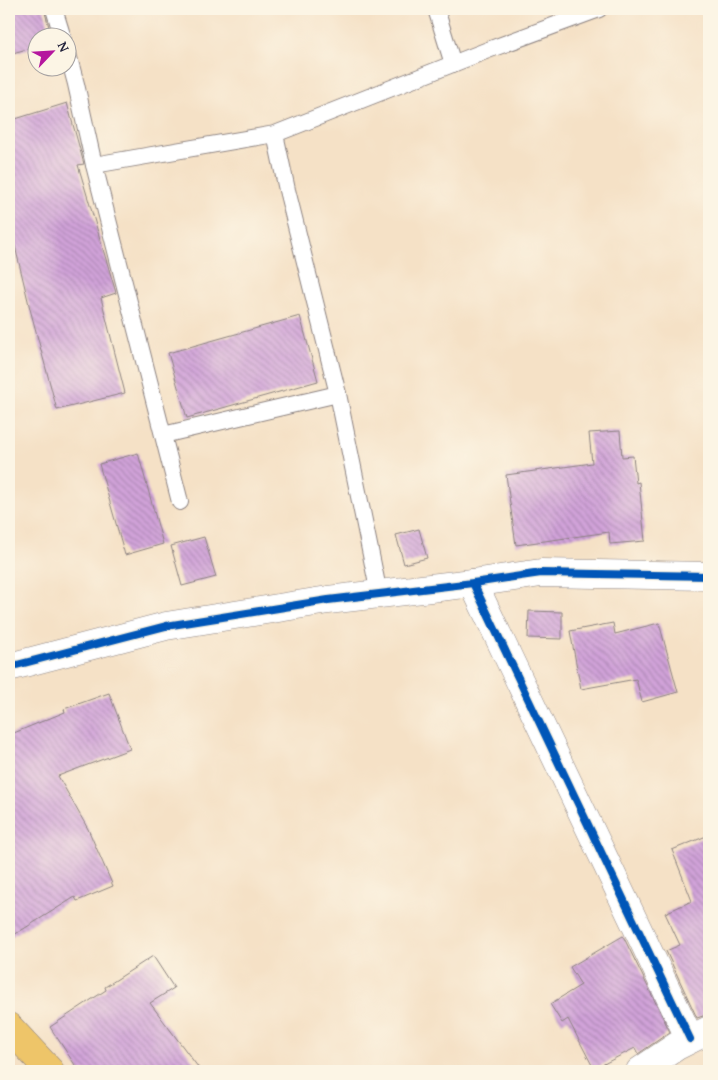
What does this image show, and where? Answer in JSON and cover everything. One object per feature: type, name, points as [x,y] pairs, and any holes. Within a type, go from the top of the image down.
[{"type":"main road","points":[[9,1027],[50,1071]]},
{"type":"street","points":[[9,667],[166,626],[328,600],[541,573],[709,576]]},
{"type":"street","points":[[473,583],[699,1035],[677,1046],[640,1071]]},
{"type":"lane","points":[[54,9],[60,28]]},
{"type":"lane","points":[[436,9],[453,64]]},
{"type":"lane","points":[[94,165],[275,134],[599,9]]},
{"type":"lane","points":[[74,78],[94,165],[180,502]]},
{"type":"lane","points":[[275,134],[287,190],[338,394],[379,594]]},
{"type":"lane","points":[[163,435],[338,394]]},
{"type":"building","points":[[9,9],[44,9],[49,28],[28,28],[28,49],[9,54]]},
{"type":"building","points":[[67,103],[84,164],[78,165],[116,293],[101,298],[125,393],[57,410],[9,221],[9,121]]},
{"type":"building","points":[[300,316],[318,381],[187,418],[168,353]]},
{"type":"building","points":[[620,431],[622,457],[633,456],[636,483],[639,482],[645,541],[610,544],[609,532],[516,545],[506,475],[592,463],[589,433]]},
{"type":"building","points":[[138,453],[163,544],[125,555],[99,464]]},
{"type":"building","points":[[419,529],[427,558],[404,564],[396,535]]},
{"type":"building","points":[[204,537],[216,577],[182,586],[171,546]]},
{"type":"building","points":[[529,611],[562,612],[562,639],[528,638]]},
{"type":"building","points":[[613,623],[615,634],[659,623],[678,692],[642,702],[636,679],[581,689],[570,631]]},
{"type":"building","points":[[109,693],[130,749],[58,776],[88,829],[113,886],[77,901],[75,897],[9,938],[9,735],[65,712],[64,709]]},
{"type":"building","points":[[709,835],[709,1014],[697,1018],[666,951],[680,945],[665,913],[692,901],[672,850]]},
{"type":"building","points":[[623,936],[670,1032],[638,1054],[635,1048],[594,1069],[568,1019],[562,1023],[550,1004],[581,985],[570,967]]},
{"type":"building","points":[[153,956],[174,988],[150,1003],[201,1071],[79,1071],[50,1027],[106,990],[105,987]]},
{"type":"cycle path","points":[[9,667],[166,626],[328,600],[541,573],[709,576]]},
{"type":"cycle path","points":[[473,583],[690,1039]]}]
